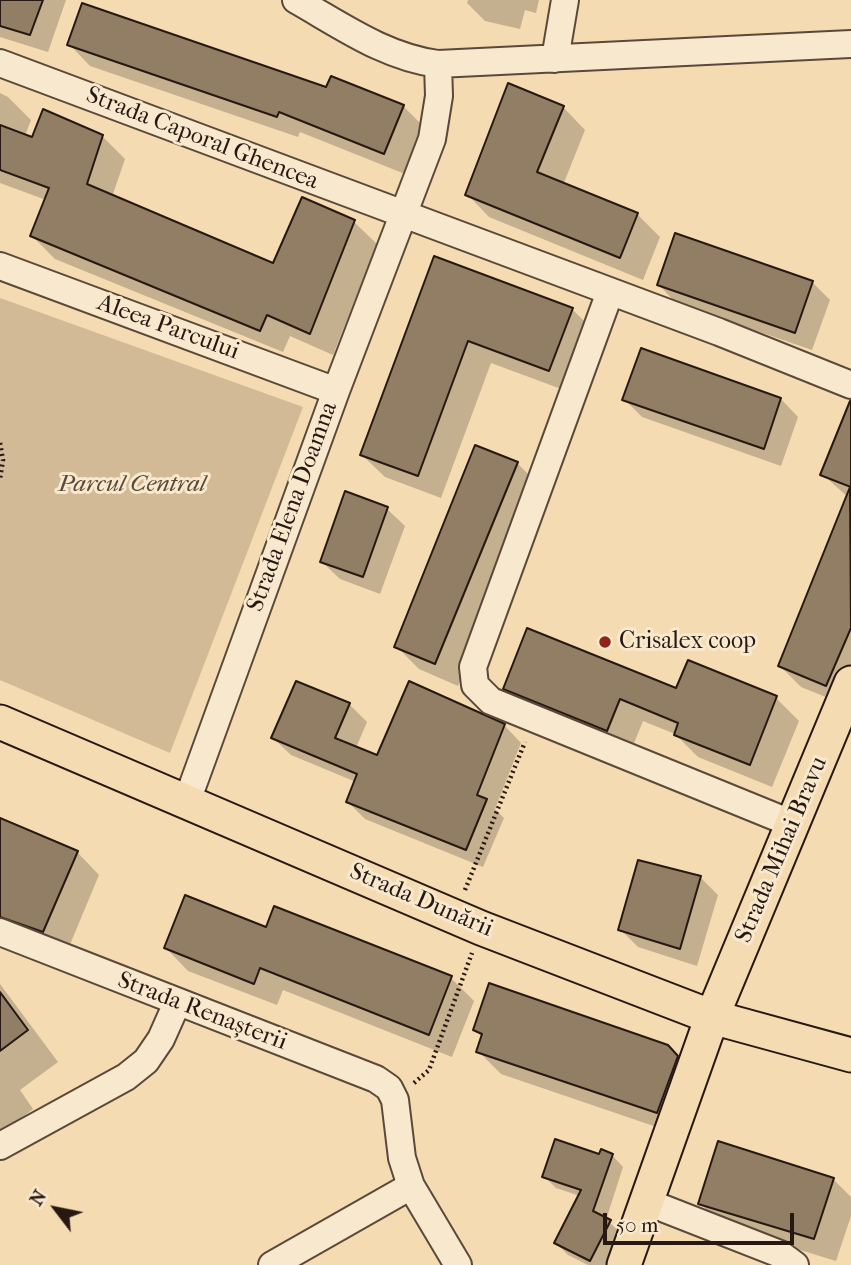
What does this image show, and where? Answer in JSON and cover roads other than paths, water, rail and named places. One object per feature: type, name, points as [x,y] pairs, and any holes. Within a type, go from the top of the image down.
[{"type":"main road","name":"Strada Mihai Bravu","points":[[624,1265],[712,1017],[851,683]]},
{"type":"main road","name":"Strada Dunării","points":[[0,722],[468,922],[712,1017],[851,1055]]},
{"type":"street","points":[[296,0],[382,49],[415,61],[438,64],[851,44]]},
{"type":"street","points":[[555,59],[565,0]]},
{"type":"street","name":"Strada Caporal Ghencea","points":[[0,64],[403,215]]},
{"type":"street","name":"Strada Elena Doamna","points":[[187,800],[336,391],[432,139],[439,96],[438,64]]},
{"type":"street","points":[[403,215],[719,331],[851,385]]},
{"type":"street","name":"Aleea Parcului","points":[[0,266],[336,391]]},
{"type":"street","points":[[610,292],[473,667],[475,685],[491,701],[793,824]]},
{"type":"street","name":"Strada Renașterii","points":[[0,932],[376,1079],[389,1088],[395,1100],[402,1158],[411,1186]]},
{"type":"street","points":[[0,1146],[126,1077],[146,1061],[161,1039],[177,1003]]},
{"type":"street","points":[[272,1265],[411,1186],[458,1265]]},
{"type":"street","points":[[647,1202],[780,1254],[795,1265]]},
{"type":"place","name":"Crisalex coop","points":[[605,642]]},
{"type":"park label","name":"Parcul Central","points":[[132,485]]}]
